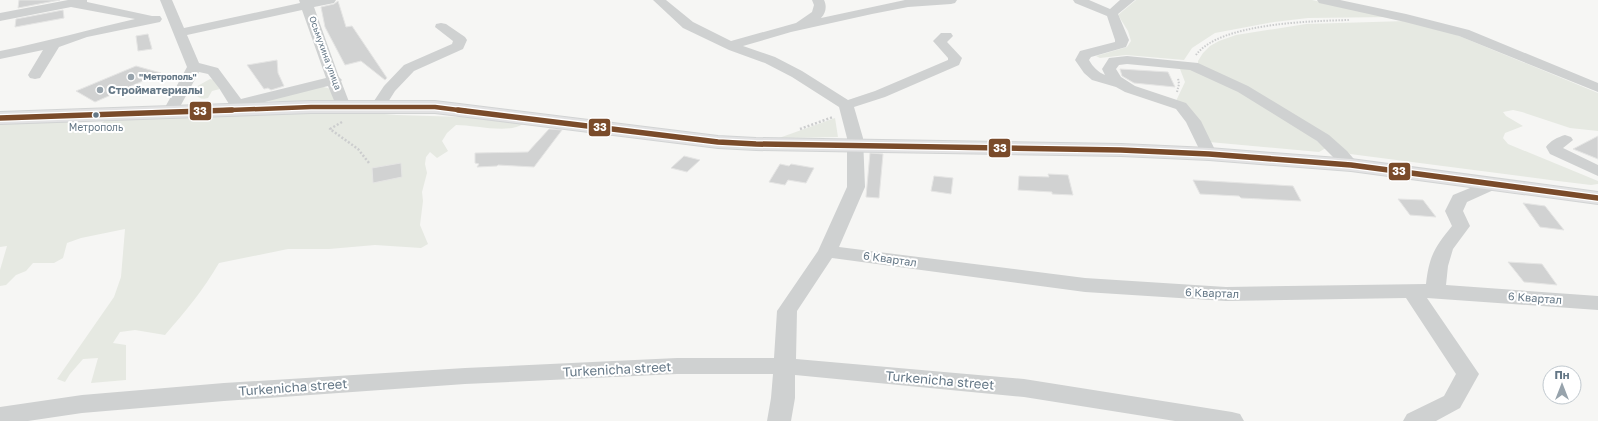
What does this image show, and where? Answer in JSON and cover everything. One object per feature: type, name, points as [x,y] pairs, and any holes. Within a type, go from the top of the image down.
[{"type":"main road","points":[[0,118],[238,107],[435,107],[718,142],[855,146],[1121,150],[1209,154],[1350,165],[1598,198]]},
{"type":"street","points":[[0,17],[89,0]]},
{"type":"street","points":[[166,0],[194,66],[171,111]]},
{"type":"street","points":[[71,4],[156,19],[179,28],[306,2],[330,0]]},
{"type":"street","points":[[664,0],[688,25],[730,45],[770,60],[797,74],[847,111],[855,138],[856,187],[827,251],[787,311],[783,398],[779,421]]},
{"type":"street","points":[[798,27],[818,14],[820,5],[818,0]]},
{"type":"street","points":[[876,0],[908,3]]},
{"type":"street","points":[[730,45],[798,27],[908,3],[951,0]]},
{"type":"street","points":[[1079,0],[1112,14],[1119,28],[1122,40],[1121,44],[1085,54],[1082,60],[1086,68],[1094,76],[1105,81],[1120,83]]},
{"type":"street","points":[[1112,14],[1119,6],[1129,0]]},
{"type":"street","points":[[1323,0],[1406,18],[1464,33],[1598,88]]},
{"type":"street","name":"Осьмухина улица","points":[[306,2],[335,80],[343,107]]},
{"type":"street","points":[[0,55],[54,44],[84,34],[156,19]]},
{"type":"street","points":[[372,107],[409,68],[426,59],[458,46],[460,40],[442,26]]},
{"type":"street","points":[[847,111],[880,94],[954,62],[955,58],[951,51],[942,45],[940,41],[946,36]]},
{"type":"street","points":[[35,75],[54,44]]},
{"type":"street","points":[[1209,154],[1193,121],[1181,106],[1130,89],[1115,80],[1109,69],[1114,61],[1127,60],[1175,66],[1193,66],[1243,89],[1323,138],[1341,154],[1350,165]]},
{"type":"street","points":[[194,66],[213,71],[225,86],[238,107],[335,80]]},
{"type":"street","points":[[1578,81],[1598,78]]},
{"type":"street","points":[[1565,140],[1554,147],[1556,151],[1598,171]]},
{"type":"street","points":[[1435,291],[1438,266],[1444,248],[1460,226],[1454,211],[1459,199],[1492,184]]},
{"type":"street","name":"6 Квартал","points":[[827,251],[1084,285],[1226,294],[1435,291],[1598,303]]},
{"type":"street","points":[[1412,291],[1468,374],[1452,402],[1415,421]]},
{"type":"street","name":"Turkenicha street","points":[[0,416],[82,404],[192,394],[465,376],[677,366],[784,366],[1024,388],[1232,421]]},
{"type":"path","points":[[1193,66],[1194,57],[1204,45],[1222,37],[1242,31],[1291,23],[1322,20],[1352,20]]},
{"type":"path","points":[[1170,102],[1179,84],[1175,66]]},
{"type":"path","points":[[369,163],[358,149],[330,129],[372,107]]},
{"type":"path","points":[[794,131],[847,111]]},
{"type":"shaded area","points":[[1136,0],[1312,0],[1391,17],[1308,18],[1274,22],[1215,33],[1192,48],[1184,60],[1126,55],[1100,58],[1096,56],[1127,47],[1131,41],[1128,31],[1118,15]]},
{"type":"shaded area","points":[[1406,21],[1447,31],[1598,93],[1598,131],[1570,128],[1513,110],[1503,112],[1506,116],[1523,126],[1505,133],[1503,138],[1508,144],[1598,181],[1598,184],[1591,185],[1350,154],[1325,137],[1198,66],[1198,61],[1210,46],[1236,35],[1306,24]]},
{"type":"shaded area","points":[[1190,68],[1240,90],[1303,130],[1326,148],[1319,152],[1209,142],[1176,101],[1185,82],[1180,69]]},
{"type":"shaded area","points":[[210,79],[214,80],[220,89],[212,91],[208,98],[202,99],[194,93],[194,88]]},
{"type":"shaded area","points":[[320,86],[331,89],[336,101],[259,101]]},
{"type":"shaded area","points":[[335,110],[397,115],[463,117],[523,124],[517,127],[500,129],[456,125],[447,133],[442,141],[448,151],[437,158],[430,152],[426,157],[425,164],[427,173],[422,192],[423,201],[420,225],[428,244],[421,248],[375,245],[329,249],[288,249],[219,263],[194,300],[165,335],[135,330],[120,332],[113,343],[126,345],[126,380],[91,383],[98,358],[83,359],[65,382],[57,379],[114,297],[121,277],[125,229],[81,238],[67,243],[63,258],[54,263],[33,263],[26,271],[16,275],[6,285],[0,286],[0,270],[7,246],[0,247],[0,123],[75,120],[70,125],[101,124],[107,118]]},
{"type":"shaded area","points":[[835,118],[838,137],[779,138]]},
{"type":"building","points":[[19,0],[60,0],[18,8]]},
{"type":"building","points":[[338,1],[346,27],[352,26],[387,78],[385,80],[361,61],[345,65],[325,27],[321,7],[334,4]]},
{"type":"building","points":[[63,10],[64,18],[15,27],[16,19]]},
{"type":"building","points":[[148,34],[152,49],[138,51],[136,36]]},
{"type":"building","points":[[277,60],[278,73],[284,86],[271,90],[268,88],[264,89],[247,65]]},
{"type":"building","points":[[136,66],[161,73],[95,102],[76,91]]},
{"type":"building","points":[[1120,69],[1168,72],[1175,87],[1134,83],[1122,76]]},
{"type":"building","points":[[549,129],[562,130],[534,167],[498,165],[477,167],[479,164],[475,163],[475,153],[528,152]]},
{"type":"building","points":[[1598,136],[1598,159],[1573,149]]},
{"type":"building","points":[[870,153],[883,154],[879,198],[866,197]]},
{"type":"building","points":[[684,156],[700,160],[687,172],[671,168]]},
{"type":"building","points":[[401,163],[402,177],[373,183],[372,168]]},
{"type":"building","points":[[780,164],[789,166],[791,164],[814,168],[806,183],[788,180],[785,185],[769,182]]},
{"type":"building","points":[[1048,174],[1068,175],[1073,195],[1018,190],[1019,176],[1049,177]]},
{"type":"building","points":[[934,176],[953,178],[951,194],[931,191]]},
{"type":"building","points":[[1193,180],[1293,186],[1301,201],[1200,194]]},
{"type":"building","points":[[1398,199],[1423,200],[1436,217],[1410,215]]},
{"type":"building","points":[[1523,203],[1545,206],[1564,230],[1540,227]]},
{"type":"building","points":[[1508,262],[1542,264],[1557,285],[1524,282]]},
{"type":"transit line","name":"33","points":[[0,118],[311,107],[435,107],[718,142],[756,144],[1121,150],[1209,154],[1351,165],[1598,198]]},
{"type":"place","name":"\"Метрополь\"","points":[[131,77]]},
{"type":"place","name":"Стройматериалы","points":[[100,90]]},
{"type":"place","name":"Метрополь","points":[[96,115]]}]
